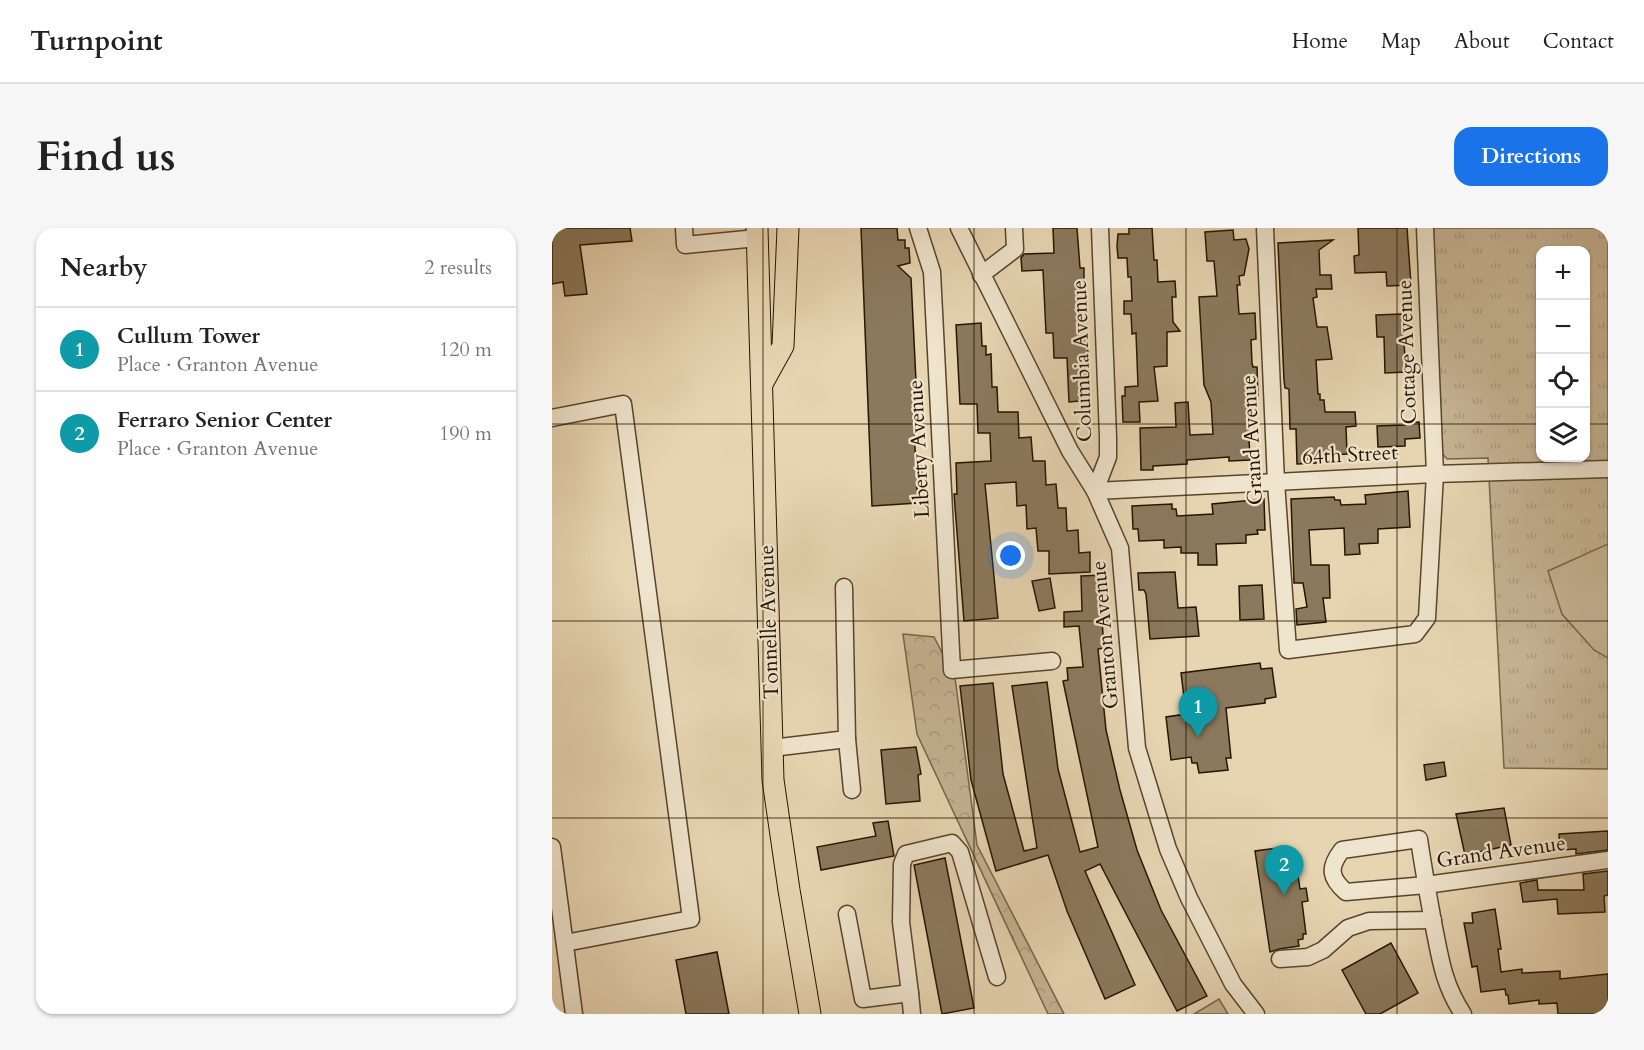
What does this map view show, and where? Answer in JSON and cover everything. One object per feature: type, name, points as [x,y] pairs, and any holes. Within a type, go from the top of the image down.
[{"type":"main road","points":[[762,384],[783,346],[788,228]]},
{"type":"main road","name":"Tonnelle Avenue","points":[[757,233],[774,789],[810,1014]]},
{"type":"street","points":[[684,228],[685,245],[757,233]]},
{"type":"street","name":"Liberty Avenue","points":[[918,228],[932,272],[952,670],[1052,661]]},
{"type":"street","name":"Granton Avenue","points":[[959,228],[1070,451],[1095,491],[1120,548],[1137,748],[1168,849],[1189,898],[1233,984],[1256,1014]]},
{"type":"street","points":[[981,275],[1015,249],[1014,228]]},
{"type":"street","name":"Columbia Avenue","points":[[1095,491],[1108,457],[1100,228]]},
{"type":"street","name":"Grand Avenue","points":[[1265,228],[1276,482],[1288,650]]},
{"type":"street","name":"Cottage Avenue","points":[[1288,650],[1415,634],[1426,618],[1435,474],[1425,228]]},
{"type":"street","points":[[552,418],[623,404],[691,919],[565,944]]},
{"type":"street","name":"64th Street","points":[[1095,491],[1435,474],[1608,470]]},
{"type":"street","points":[[844,587],[848,739],[852,790]]},
{"type":"street","points":[[772,748],[848,739]]},
{"type":"street","points":[[1419,839],[1426,885],[1346,892],[1334,881],[1333,868],[1342,850],[1419,839]]},
{"type":"street","points":[[912,1014],[902,921],[902,864],[906,854],[952,843],[960,852],[997,978]]},
{"type":"street","points":[[552,847],[574,1014]]},
{"type":"street","name":"Grand Avenue","points":[[1463,1014],[1452,998],[1443,975],[1426,885],[1608,860]]},
{"type":"street","points":[[847,914],[862,999],[910,993]]},
{"type":"street","points":[[1280,959],[1308,957],[1323,950],[1348,928],[1369,921],[1433,920]]},
{"type":"green space","points":[[1432,228],[1608,228],[1608,769],[1504,768],[1488,458],[1447,459],[1441,452]]},
{"type":"green space","points":[[1608,544],[1608,658],[1594,650],[1562,614],[1548,571]]},
{"type":"green space","points":[[903,634],[934,637],[955,678],[977,845],[1064,1014],[1048,1014],[917,734]]},
{"type":"green space","points":[[1219,999],[1228,1014],[1194,1014]]},
{"type":"building","points":[[552,228],[630,228],[632,241],[580,245],[587,294],[565,296],[563,282],[552,284]]},
{"type":"building","points":[[861,228],[897,228],[898,240],[905,240],[905,248],[909,248],[910,263],[898,266],[911,278],[918,423],[914,424],[915,449],[917,466],[921,466],[923,485],[917,486],[918,503],[872,506]]},
{"type":"building","points":[[1053,228],[1077,228],[1080,268],[1084,268],[1084,283],[1077,284],[1079,336],[1087,336],[1090,400],[1069,402],[1067,358],[1054,358],[1053,333],[1046,333],[1043,270],[1022,271],[1021,258],[1024,254],[1054,253]]},
{"type":"building","points":[[1129,228],[1152,228],[1158,282],[1175,281],[1176,297],[1172,297],[1173,322],[1180,331],[1167,332],[1167,366],[1154,367],[1158,401],[1139,402],[1140,422],[1123,422],[1122,396],[1125,396],[1125,387],[1138,386],[1136,333],[1132,334],[1131,314],[1124,314],[1124,301],[1132,301],[1131,277],[1128,277],[1127,258],[1118,258],[1117,246],[1118,234],[1129,234]]},
{"type":"building","points":[[1358,228],[1407,228],[1411,285],[1387,286],[1386,272],[1355,273],[1354,256],[1359,255]]},
{"type":"building","points":[[1233,230],[1234,240],[1246,239],[1249,249],[1244,275],[1239,276],[1240,285],[1237,285],[1239,314],[1255,313],[1256,339],[1251,340],[1252,363],[1253,367],[1257,367],[1258,396],[1247,397],[1250,460],[1229,461],[1229,457],[1187,460],[1187,464],[1153,466],[1153,470],[1141,470],[1140,428],[1176,427],[1175,403],[1188,402],[1190,435],[1213,434],[1211,402],[1204,385],[1199,297],[1217,296],[1214,261],[1207,261],[1205,232]]},
{"type":"building","points":[[1333,240],[1319,250],[1320,275],[1331,275],[1332,289],[1316,289],[1317,297],[1313,298],[1317,327],[1327,327],[1332,359],[1316,360],[1318,394],[1320,394],[1320,400],[1324,400],[1325,412],[1355,412],[1356,426],[1346,427],[1347,454],[1315,456],[1316,463],[1297,464],[1296,429],[1290,429],[1289,389],[1285,388],[1284,380],[1278,243]]},
{"type":"building","points":[[1402,314],[1406,372],[1385,373],[1384,337],[1377,337],[1376,315]]},
{"type":"building","points":[[981,323],[982,346],[986,346],[986,355],[991,354],[992,387],[997,387],[998,412],[1018,412],[1019,438],[1031,437],[1033,461],[1045,461],[1046,485],[1056,484],[1058,508],[1066,508],[1067,531],[1078,530],[1079,553],[1090,552],[1090,572],[1049,574],[1049,551],[1038,551],[1036,528],[1027,529],[1026,505],[1017,506],[1016,482],[985,484],[998,618],[964,621],[954,494],[957,494],[956,463],[991,461],[990,433],[978,433],[977,404],[960,404],[956,325]]},
{"type":"building","points":[[1419,422],[1420,438],[1405,439],[1405,446],[1378,447],[1377,426]]},
{"type":"building","points":[[1408,491],[1410,527],[1378,529],[1378,543],[1359,544],[1360,554],[1345,555],[1344,528],[1309,530],[1311,565],[1329,565],[1330,598],[1323,598],[1326,622],[1297,625],[1296,609],[1307,607],[1303,583],[1294,583],[1291,499],[1334,497],[1335,500],[1340,500],[1341,505],[1366,504],[1365,495]]},
{"type":"building","points":[[1264,499],[1265,530],[1257,530],[1258,534],[1246,535],[1246,543],[1216,544],[1217,565],[1198,565],[1198,553],[1181,553],[1181,547],[1164,548],[1164,540],[1139,541],[1138,529],[1133,529],[1132,506],[1172,504],[1172,509],[1176,509],[1177,516],[1213,514],[1212,504]]},
{"type":"building","points":[[1175,572],[1178,608],[1196,607],[1199,636],[1150,639],[1146,594],[1144,590],[1139,590],[1138,573]]},
{"type":"building","points":[[1103,575],[1103,591],[1100,592],[1104,648],[1098,649],[1106,730],[1120,790],[1137,850],[1161,910],[1207,996],[1177,1011],[1100,864],[1085,871],[1135,985],[1105,999],[1067,911],[1048,855],[996,871],[971,780],[960,686],[993,683],[1003,774],[1024,851],[1037,848],[1012,686],[1047,682],[1058,769],[1080,852],[1098,847],[1063,681],[1068,680],[1067,668],[1083,667],[1079,626],[1064,627],[1064,612],[1082,611],[1081,576]]},
{"type":"building","points":[[1050,578],[1055,608],[1039,611],[1032,581]]},
{"type":"building","points":[[1262,585],[1264,619],[1240,620],[1239,586]]},
{"type":"building","points":[[1260,663],[1261,669],[1272,668],[1276,697],[1265,699],[1265,703],[1226,708],[1231,758],[1226,758],[1228,770],[1199,773],[1197,763],[1192,763],[1191,757],[1171,760],[1166,717],[1186,714],[1181,673]]},
{"type":"building","points":[[916,747],[921,774],[918,775],[920,801],[886,804],[881,750]]},
{"type":"building","points":[[1444,762],[1446,776],[1426,780],[1424,765]]},
{"type":"building","points":[[1504,808],[1511,845],[1465,855],[1456,814]]},
{"type":"building","points":[[888,821],[894,856],[821,870],[817,847],[876,836],[873,823]]},
{"type":"building","points":[[1608,831],[1608,850],[1576,854],[1576,849],[1560,850],[1559,834]]},
{"type":"building","points":[[1285,847],[1286,852],[1291,851],[1292,856],[1295,856],[1300,889],[1306,888],[1308,901],[1302,902],[1306,934],[1303,934],[1303,939],[1298,940],[1299,946],[1270,952],[1255,851]]},
{"type":"building","points":[[945,858],[974,1008],[942,1014],[914,865]]},
{"type":"building","points":[[1608,871],[1608,895],[1604,896],[1605,912],[1558,914],[1557,899],[1523,902],[1520,883],[1537,880],[1538,890],[1584,890],[1583,874]]},
{"type":"building","points":[[1495,909],[1501,949],[1498,949],[1501,972],[1522,969],[1522,973],[1560,971],[1560,979],[1608,974],[1608,1014],[1558,1014],[1557,1003],[1539,1004],[1539,1000],[1509,1004],[1505,989],[1481,992],[1477,966],[1472,967],[1464,923],[1473,923],[1472,913]]},
{"type":"building","points":[[1391,943],[1418,993],[1380,1014],[1366,1014],[1342,970]]},
{"type":"building","points":[[717,952],[729,1014],[686,1014],[676,960]]},
{"type":"place","name":"Cullum Tower","points":[[1198,737]]},
{"type":"place","name":"Ferraro Senior Center","points":[[1284,895]]}]
